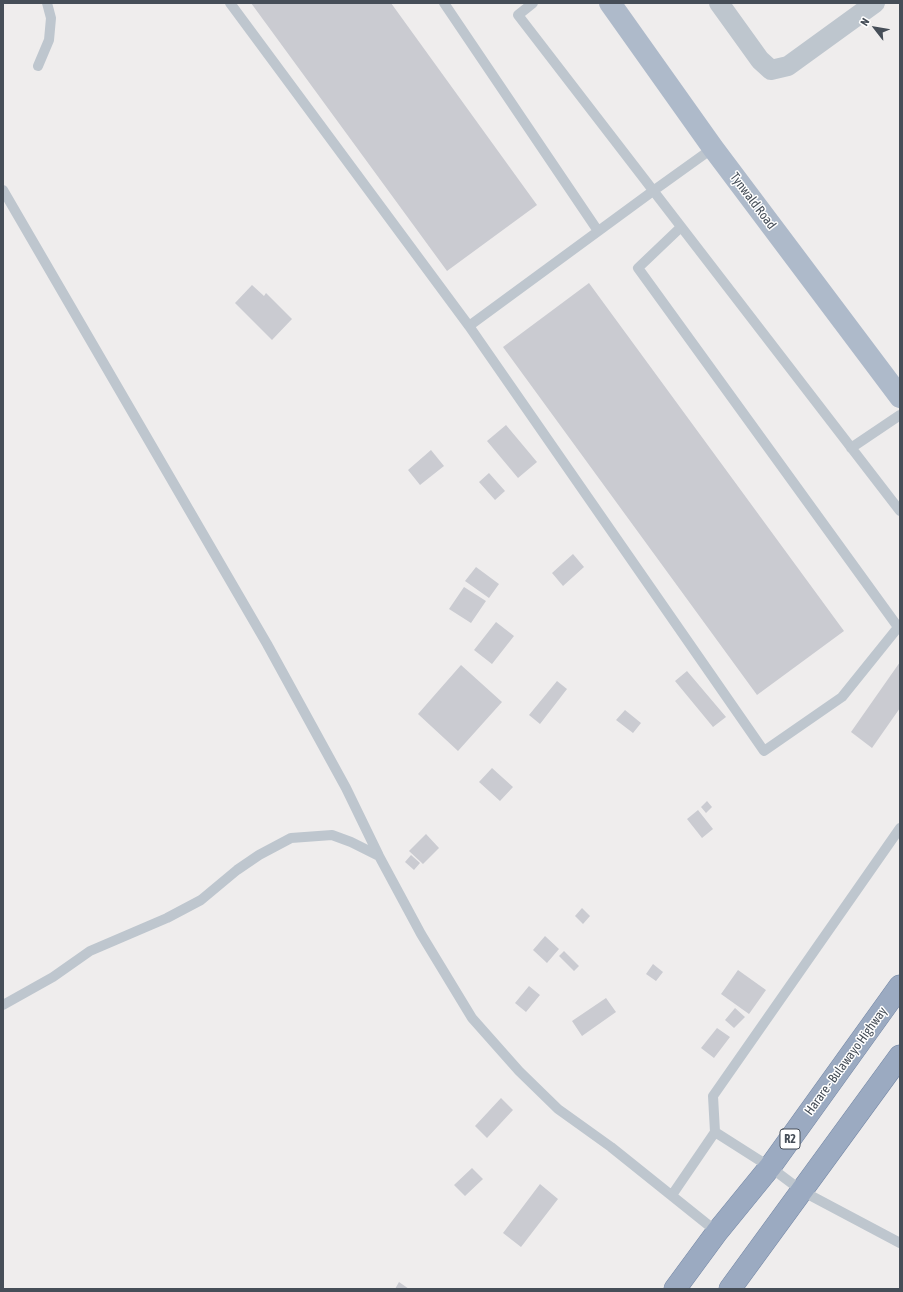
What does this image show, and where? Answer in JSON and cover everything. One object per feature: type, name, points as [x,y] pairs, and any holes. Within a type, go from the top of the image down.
[{"type":"highway","name":"Harare - Bulawayo Highway","points":[[674,1289],[717,1232],[770,1167],[900,986]]},
{"type":"highway","points":[[730,1289],[900,1056]]},
{"type":"main road","name":"Tynwald Road","points":[[610,3],[713,148],[900,397]]},
{"type":"street","points":[[719,3],[760,60],[772,70],[788,66],[875,3]]},
{"type":"lane","points":[[38,66],[49,40],[51,18],[48,3]]},
{"type":"lane","points":[[230,3],[469,326],[764,751],[842,697],[899,626],[638,268],[681,227]]},
{"type":"lane","points":[[444,3],[598,231]]},
{"type":"lane","points":[[533,3],[518,15],[900,511]]},
{"type":"lane","points":[[469,326],[653,190],[713,148]]},
{"type":"lane","points":[[3,190],[267,644],[346,788],[379,856],[421,934],[472,1018],[518,1071],[558,1109],[611,1147],[717,1232]]},
{"type":"lane","points":[[851,448],[900,415]]},
{"type":"lane","points":[[672,1195],[716,1132],[713,1096],[900,828]]},
{"type":"lane","points":[[3,1005],[52,977],[90,951],[167,918],[201,900],[248,862],[292,838],[332,835],[379,856]]},
{"type":"lane","points":[[716,1132],[770,1167],[802,1191],[900,1243]]},
{"type":"building","points":[[251,3],[391,3],[537,205],[447,271]]},
{"type":"building","points":[[589,283],[844,631],[757,695],[503,347]]},
{"type":"building","points":[[252,285],[264,296],[266,293],[292,319],[272,340],[235,303]]},
{"type":"building","points":[[506,425],[537,462],[518,478],[487,441]]},
{"type":"building","points":[[431,450],[444,466],[420,485],[408,470]]},
{"type":"building","points":[[489,473],[505,491],[495,500],[479,482]]},
{"type":"building","points":[[573,554],[584,567],[563,586],[552,573]]},
{"type":"building","points":[[476,567],[499,584],[489,598],[465,581]]},
{"type":"building","points":[[464,587],[486,601],[471,623],[449,609]]},
{"type":"building","points":[[496,622],[514,636],[492,664],[474,650]]},
{"type":"building","points":[[900,662],[900,708],[872,748],[851,732]]},
{"type":"building","points":[[461,665],[502,702],[458,751],[418,714]]},
{"type":"building","points":[[687,671],[726,717],[713,727],[675,681]]},
{"type":"building","points":[[557,681],[567,689],[540,724],[529,715]]},
{"type":"building","points":[[625,710],[641,723],[633,733],[616,720]]},
{"type":"building","points":[[492,768],[513,787],[500,801],[479,782]]},
{"type":"building","points":[[707,801],[712,807],[706,813],[701,807]]},
{"type":"building","points":[[698,810],[713,829],[702,838],[687,819]]},
{"type":"building","points":[[426,834],[439,848],[423,864],[409,851]]},
{"type":"building","points":[[411,855],[420,863],[414,870],[405,862]]},
{"type":"building","points":[[582,908],[590,916],[583,924],[575,916]]},
{"type":"building","points":[[545,936],[559,949],[547,963],[533,950]]},
{"type":"building","points":[[564,951],[579,966],[574,971],[559,956]]},
{"type":"building","points":[[653,964],[663,972],[656,981],[646,974]]},
{"type":"building","points":[[738,970],[766,990],[749,1014],[721,994]]},
{"type":"building","points":[[529,986],[540,995],[526,1012],[515,1003]]},
{"type":"building","points":[[606,998],[616,1012],[582,1036],[572,1021]]},
{"type":"building","points":[[735,1008],[745,1017],[734,1028],[725,1020]]},
{"type":"building","points":[[717,1028],[730,1037],[714,1058],[701,1048]]},
{"type":"building","points":[[501,1098],[513,1110],[487,1138],[475,1126]]},
{"type":"building","points":[[472,1168],[483,1179],[465,1196],[454,1185]]},
{"type":"building","points":[[540,1184],[558,1199],[521,1247],[503,1233]]},
{"type":"building","points":[[399,1282],[409,1289],[395,1289]]}]
